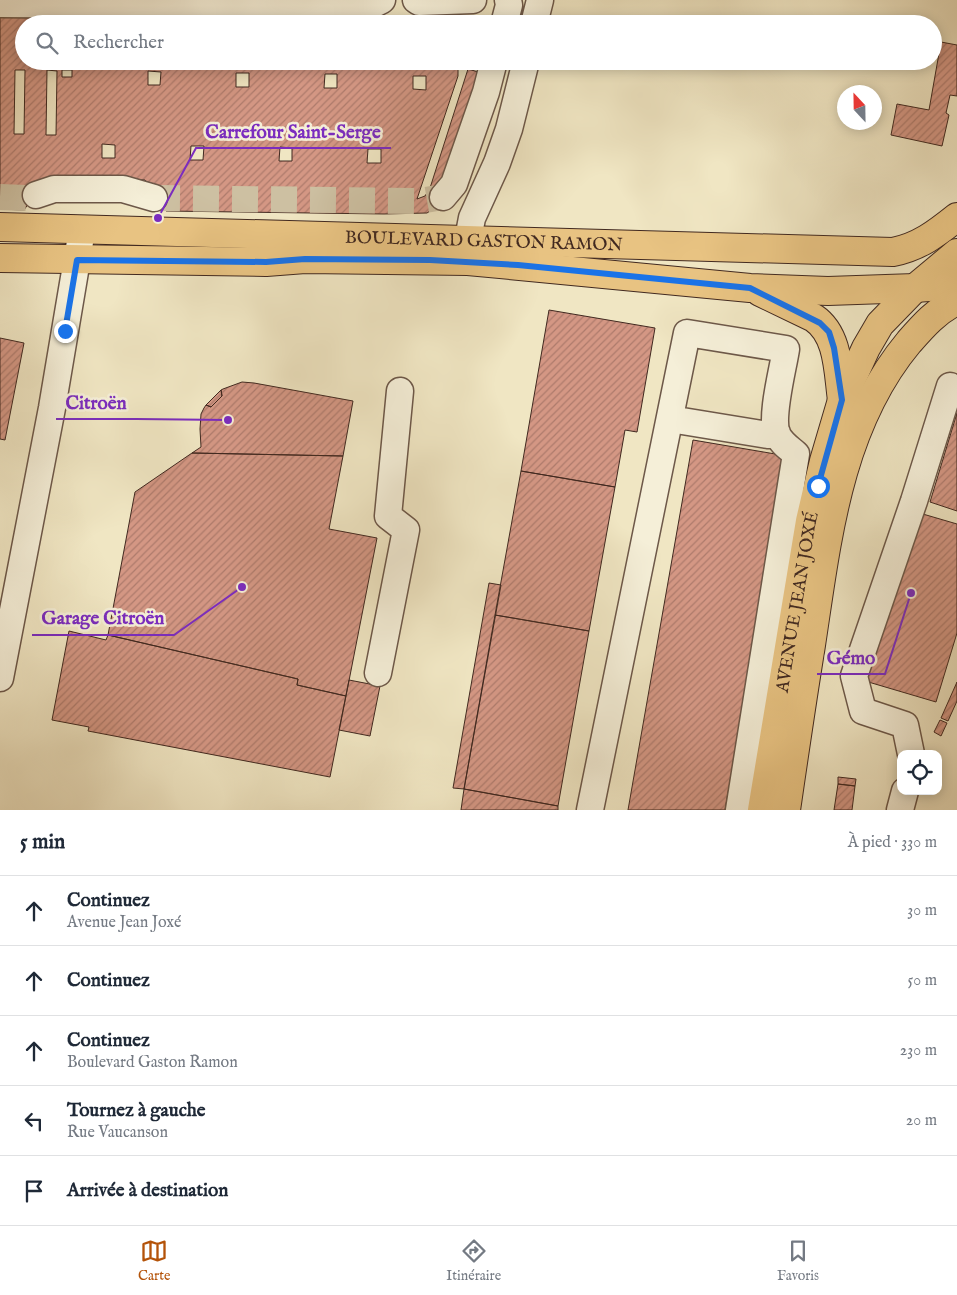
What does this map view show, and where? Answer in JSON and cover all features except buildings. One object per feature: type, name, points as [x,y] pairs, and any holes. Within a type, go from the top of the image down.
[{"type":"main road","name":"BOULEVARD GASTON RAMON","points":[[0,227],[468,250],[893,252],[926,240],[957,217]]},
{"type":"main road","name":"BOULEVARD GASTON RAMON","points":[[0,258],[266,262],[468,250],[750,288],[828,291],[923,282],[957,285]]},
{"type":"main road","name":"AVENUE JEAN JOXÉ","points":[[762,810],[810,521],[824,461],[842,400],[866,348],[880,324],[957,252]]},
{"type":"main road","points":[[750,288],[814,318],[829,332],[834,348],[842,400]]},
{"type":"main road","name":"AVENUE JEAN JOXÉ","points":[[786,810],[825,550],[835,498],[845,463],[854,439],[887,372],[921,327],[957,301]]},
{"type":"street","points":[[0,4],[368,7],[382,0]]},
{"type":"street","points":[[416,0],[418,2],[473,0]]},
{"type":"street","points":[[506,15],[509,5],[508,0]]},
{"type":"street","points":[[536,15],[540,0]]},
{"type":"street","points":[[443,197],[454,184],[486,92],[492,70]]},
{"type":"street","points":[[468,250],[472,218],[497,163],[509,129],[524,70]]},
{"type":"street","points":[[36,194],[54,189],[123,189],[154,198]]},
{"type":"street","points":[[0,678],[52,408],[82,230]]},
{"type":"street","points":[[590,810],[687,333],[786,349],[774,421],[777,433],[783,444],[796,454],[738,810]]},
{"type":"street","points":[[910,750],[905,725],[863,710],[854,676],[914,501],[950,386]]},
{"type":"street","points":[[378,673],[406,530],[388,516],[400,391]]},
{"type":"street","points":[[670,419],[768,436],[777,433]]},
{"type":"street","points":[[900,810],[904,795]]},
{"type":"tunnel","points":[[0,197],[26,198],[36,195]]},
{"type":"tunnel","points":[[154,198],[420,201],[443,197]]},
{"type":"place","name":"Carrefour Saint-Serge","points":[[158,218]]},
{"type":"place","name":"Citroën","points":[[228,420]]},
{"type":"place","name":"Garage Citroën","points":[[242,587]]},
{"type":"place","name":"Gémo","points":[[911,593]]},
{"type":"route","points":[[65,331],[77,260],[266,262],[305,259],[468,261],[750,288],[814,318],[829,332],[834,348],[842,400],[818,486]]}]
